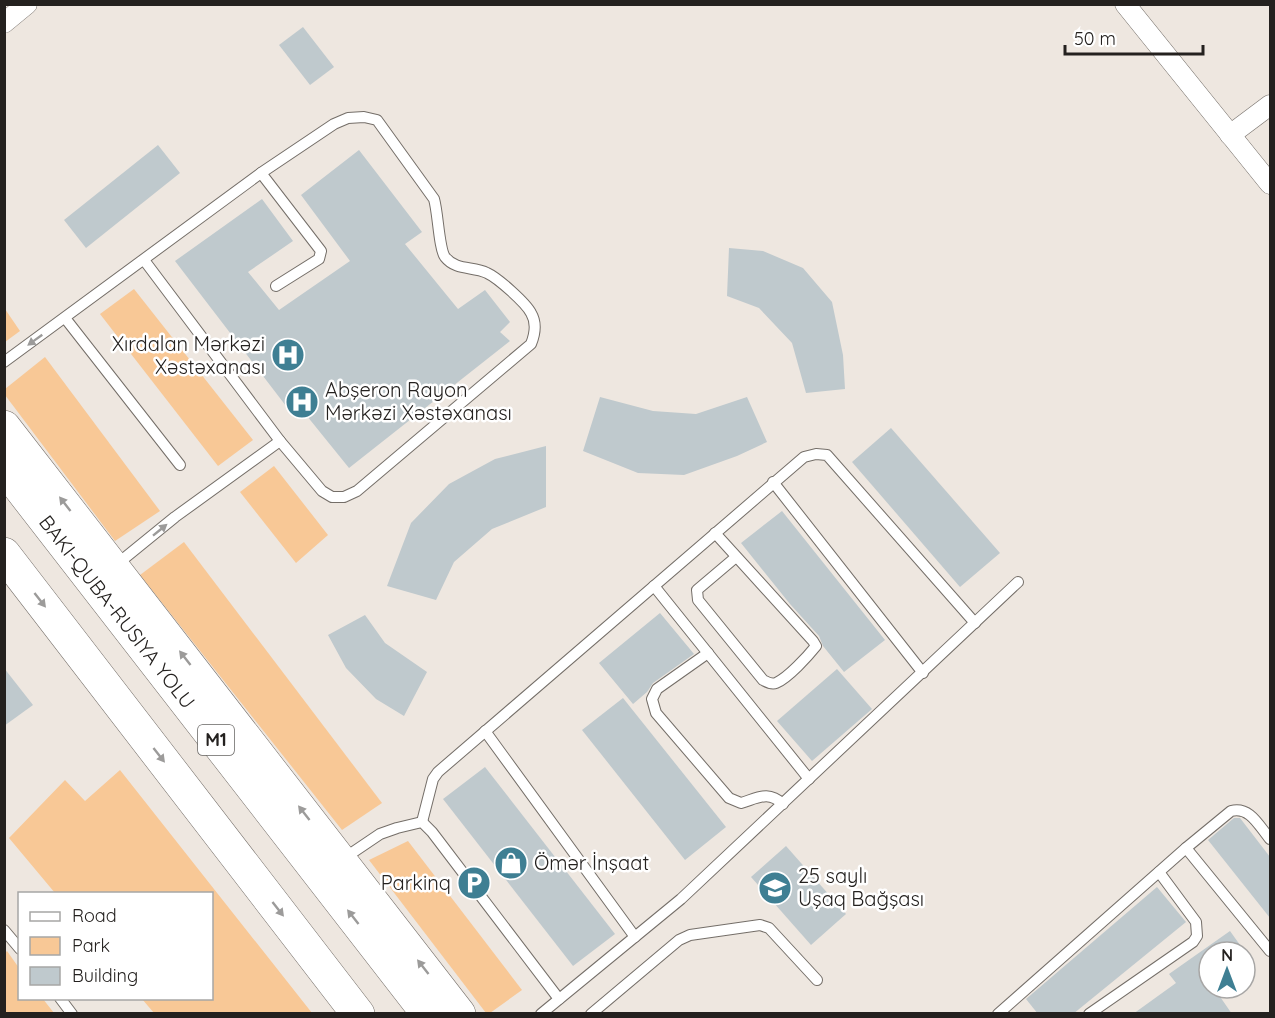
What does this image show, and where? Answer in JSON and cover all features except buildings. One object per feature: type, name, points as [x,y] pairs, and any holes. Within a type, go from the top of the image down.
[{"type":"highway","points":[[4,427],[459,1014]]},
{"type":"highway","name":"M1","points":[[4,467],[428,1014]]},
{"type":"highway","points":[[4,554],[358,1014]]},
{"type":"street","points":[[4,23],[27,4]]},
{"type":"street","points":[[1132,7],[1270,184]]},
{"type":"street","points":[[1230,135],[1270,105]]},
{"type":"lane","points":[[4,362],[261,173],[334,124],[348,118],[364,117],[377,120],[434,199],[438,213],[442,251],[446,258],[457,267],[486,272],[500,280],[531,312],[536,334],[531,344],[357,490],[344,497],[332,497],[322,491],[280,441],[144,260]]},
{"type":"lane","points":[[261,173],[321,251],[319,259],[276,286]]},
{"type":"lane","points":[[65,318],[180,465]]},
{"type":"lane","points":[[114,567],[175,517],[280,441]]},
{"type":"lane","points":[[422,822],[433,779],[438,772],[804,457],[816,454],[827,455],[975,623]]},
{"type":"lane","points":[[774,482],[923,673]]},
{"type":"lane","points":[[715,533],[816,646],[778,682],[770,684],[763,680],[698,600],[698,590],[736,557]]},
{"type":"lane","points":[[541,1014],[681,899],[1018,582]]},
{"type":"lane","points":[[654,586],[809,779]]},
{"type":"lane","points":[[708,653],[657,689],[652,699],[656,713],[729,798],[741,803],[766,795],[774,796],[783,804]]},
{"type":"lane","points":[[485,731],[636,937]]},
{"type":"lane","points":[[998,1014],[1231,811],[1240,809],[1247,811],[1270,839]]},
{"type":"lane","points":[[341,860],[380,834],[422,822]]},
{"type":"lane","points":[[422,822],[559,999]]},
{"type":"lane","points":[[1186,848],[1270,951]]},
{"type":"lane","points":[[1089,1014],[1192,942],[1197,936],[1196,922],[1159,872]]},
{"type":"lane","points":[[591,1014],[679,940],[690,935],[760,925],[769,928],[817,980]]},
{"type":"lane","points":[[6,934],[18,947]]},
{"type":"lane","points":[[61,1000],[72,1014]]},
{"type":"green space","points":[[134,289],[253,440],[218,466],[100,314]]},
{"type":"green space","points":[[5,309],[20,331],[4,342]]},
{"type":"green space","points":[[45,357],[160,511],[115,541],[5,395],[5,389]]},
{"type":"green space","points":[[274,466],[328,535],[296,563],[240,492]]},
{"type":"green space","points":[[184,542],[382,803],[342,830],[140,575]]},
{"type":"green space","points":[[120,770],[312,1013],[154,1013],[143,1000],[213,1000],[213,892],[54,892],[9,838],[65,780],[85,801]]},
{"type":"green space","points":[[408,841],[522,990],[490,1013],[486,1013],[369,860]]},
{"type":"green space","points":[[7,951],[18,967],[18,1000],[44,1000],[54,1013],[5,1013],[4,954]]},
{"type":"place","name":"Xırdalan Mərkəzi Xəstəxanası","points":[[288,355]]},
{"type":"place","name":"Abşeron Rayon Mərkəzi Xəstəxanası","points":[[302,402]]},
{"type":"place","name":"Ömər İnşaat","points":[[511,863]]},
{"type":"place","name":"Parkinq","points":[[474,883]]},
{"type":"place","name":"25 saylı Uşaq Bağşası","points":[[775,888]]}]
